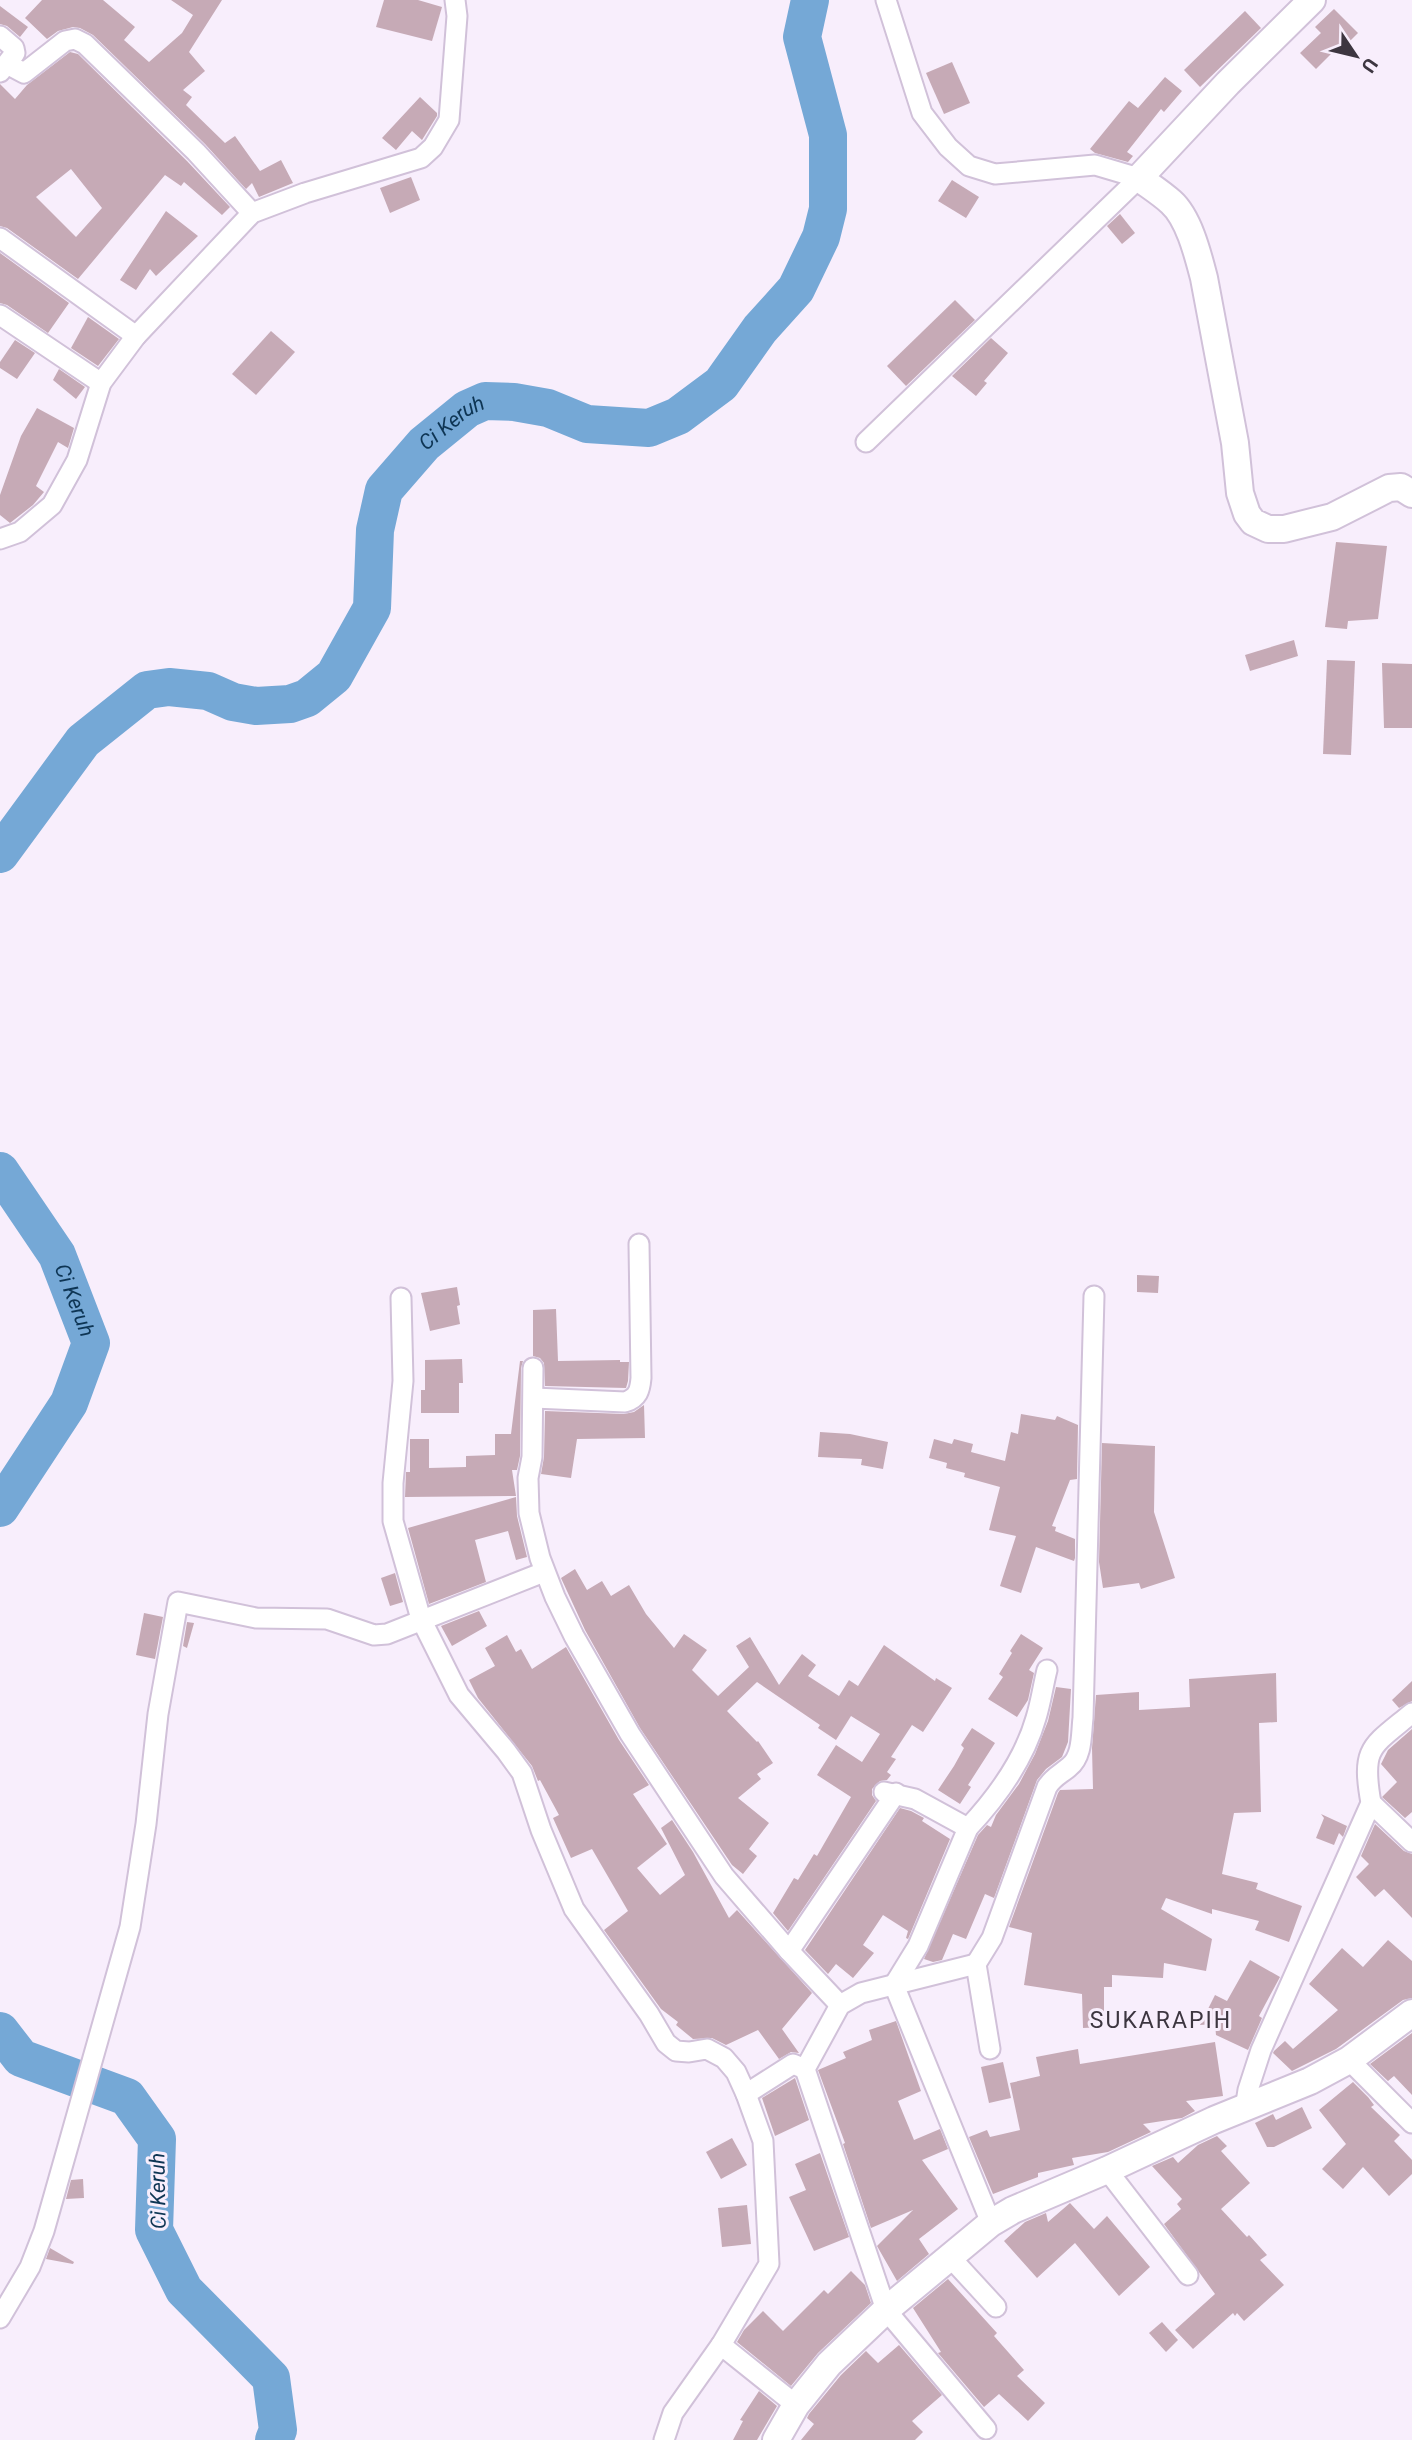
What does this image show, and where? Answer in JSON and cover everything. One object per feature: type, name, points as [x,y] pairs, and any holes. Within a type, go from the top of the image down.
[{"type":"street","points":[[4,532],[20,531],[52,505],[77,460],[101,383],[136,336],[252,214],[305,193],[421,158],[433,148],[449,120],[457,16],[455,0]]},
{"type":"street","points":[[886,0],[922,113],[948,148],[969,166],[995,174],[1095,165],[1139,178],[1173,203],[1188,229],[1204,278],[1235,443],[1240,493],[1253,522],[1268,529],[1284,529],[1332,517],[1394,487],[1405,488],[1412,494]]},
{"type":"street","points":[[866,442],[1023,293],[1312,0]]},
{"type":"street","points":[[0,36],[14,48],[15,53],[3,68],[24,73],[65,41],[75,39],[85,44],[196,152],[252,214]]},
{"type":"street","points":[[0,237],[136,336]]},
{"type":"street","points":[[0,315],[101,383]]},
{"type":"street","points":[[534,1398],[625,1402],[634,1399],[640,1390],[642,1364],[639,1244]]},
{"type":"street","points":[[989,2049],[976,1964],[992,1938],[1047,1787],[1058,1774],[1076,1761],[1079,1753],[1083,1718],[1094,1296]]},
{"type":"street","points":[[401,1298],[403,1381],[393,1483],[393,1521],[421,1619],[459,1695],[522,1773],[541,1830],[574,1909],[649,2014],[666,2043],[676,2050],[690,2052],[707,2049],[724,2058],[736,2072],[763,2141],[769,2264],[721,2345],[673,2413],[664,2440]]},
{"type":"street","points":[[533,1368],[529,1513],[544,1572],[574,1636],[630,1734],[724,1876],[840,2005]]},
{"type":"street","points":[[0,2318],[30,2267],[44,2231],[130,1927],[146,1825],[158,1714],[178,1602],[256,1618],[327,1619],[374,1635],[387,1634],[544,1572]]},
{"type":"street","points":[[894,1985],[918,1946],[968,1828],[1007,1781],[1022,1754],[1036,1719],[1047,1670]]},
{"type":"street","points":[[1245,2109],[1261,2050],[1371,1803],[1365,1771],[1369,1755],[1377,1741],[1412,1713]]},
{"type":"street","points":[[789,1951],[890,1793],[915,1799],[968,1828]]},
{"type":"street","points":[[1371,1803],[1412,1842]]},
{"type":"street","points":[[976,1964],[861,1993],[840,2005],[805,2069],[886,2310],[986,2429]]},
{"type":"street","points":[[894,1985],[991,2223]]},
{"type":"street","points":[[776,2440],[796,2404],[828,2364],[886,2310],[991,2223],[1013,2210],[1214,2120],[1310,2081],[1349,2060],[1412,2013]]},
{"type":"street","points":[[1349,2060],[1412,2123]]},
{"type":"street","points":[[746,2095],[793,2064],[805,2069]]},
{"type":"street","points":[[1107,2170],[1188,2275]]},
{"type":"street","points":[[950,2258],[996,2307]]},
{"type":"street","points":[[721,2345],[796,2404]]},
{"type":"building","points":[[42,0],[103,0],[135,27],[124,40],[149,62],[182,33],[193,15],[171,0],[222,0],[189,52],[205,71],[183,90],[192,97],[186,105],[225,143],[235,136],[260,171],[281,160],[293,183],[259,197],[252,183],[246,189],[205,144],[93,35],[73,27],[58,31],[47,39],[25,18]]},
{"type":"building","points":[[384,0],[418,0],[442,7],[432,41],[376,27]]},
{"type":"building","points":[[0,6],[28,27],[20,37],[7,26],[0,24]]},
{"type":"building","points":[[1334,9],[1358,33],[1339,52],[1336,49],[1316,69],[1300,53],[1321,33],[1315,27]]},
{"type":"building","points":[[1245,11],[1261,28],[1200,87],[1184,70]]},
{"type":"building","points":[[70,52],[78,54],[230,207],[222,215],[184,182],[181,186],[165,175],[78,279],[7,228],[0,226],[0,84],[15,99],[27,85]],"holes":[[[71,169],[102,208],[76,237],[36,197]]]},
{"type":"building","points":[[952,62],[970,103],[944,114],[926,73]]},
{"type":"building","points":[[1165,77],[1182,91],[1164,112],[1161,109],[1127,152],[1133,156],[1128,162],[1095,153],[1090,149],[1129,101],[1138,108]]},
{"type":"building","points":[[420,97],[437,116],[422,140],[412,131],[396,150],[382,138]]},
{"type":"building","points":[[411,177],[420,200],[390,213],[380,188]]},
{"type":"building","points":[[952,180],[979,197],[966,218],[938,201]]},
{"type":"building","points":[[166,211],[198,236],[156,276],[150,269],[136,290],[120,280]]},
{"type":"building","points":[[1120,214],[1135,233],[1122,244],[1107,226]]},
{"type":"building","points":[[0,253],[69,303],[48,333],[0,303]]},
{"type":"building","points":[[955,300],[975,320],[906,386],[887,366]]},
{"type":"building","points":[[88,317],[119,339],[98,366],[71,348]]},
{"type":"building","points":[[271,331],[295,352],[256,395],[232,374]]},
{"type":"building","points":[[991,338],[1008,353],[984,381],[987,383],[976,396],[952,376]]},
{"type":"building","points":[[15,340],[35,353],[17,379],[0,368],[0,362]]},
{"type":"building","points":[[59,369],[85,387],[76,399],[53,380]]},
{"type":"building","points":[[37,408],[74,428],[68,448],[58,442],[36,486],[44,492],[33,505],[10,523],[0,515],[0,495],[21,436]]},
{"type":"building","points":[[1336,542],[1387,546],[1378,619],[1348,621],[1347,629],[1325,627]]},
{"type":"building","points":[[1294,640],[1298,656],[1250,671],[1245,655]]},
{"type":"building","points":[[1327,660],[1355,661],[1351,755],[1323,754]]},
{"type":"building","points":[[1382,663],[1412,664],[1412,728],[1384,728]]},
{"type":"building","points":[[1137,1275],[1159,1276],[1158,1293],[1137,1292]]},
{"type":"building","points":[[457,1287],[460,1324],[430,1331],[421,1293]]},
{"type":"building","points":[[556,1309],[558,1361],[629,1362],[626,1388],[545,1386],[544,1363],[533,1356],[533,1310]]},
{"type":"building","points":[[462,1359],[463,1383],[459,1383],[459,1413],[421,1413],[421,1390],[425,1390],[425,1360]]},
{"type":"building","points":[[520,1361],[523,1361],[520,1456],[517,1470],[512,1470],[516,1496],[405,1497],[406,1472],[410,1472],[410,1439],[429,1439],[429,1468],[466,1467],[466,1456],[495,1455],[495,1434],[511,1434]]},
{"type":"building","points":[[644,1405],[645,1438],[577,1439],[571,1478],[541,1474],[545,1411],[624,1414],[634,1412]]},
{"type":"building","points":[[1021,1414],[1055,1420],[1057,1416],[1078,1425],[1077,1479],[1070,1480],[1052,1526],[1056,1527],[1055,1531],[1075,1539],[1074,1561],[1036,1547],[1021,1593],[1000,1586],[1016,1536],[989,1530],[1000,1487],[964,1477],[965,1473],[946,1468],[947,1463],[929,1458],[934,1439],[952,1444],[954,1439],[973,1444],[971,1452],[1005,1461],[1011,1432],[1018,1434]]},
{"type":"building","points":[[820,1432],[850,1434],[888,1442],[883,1469],[861,1465],[862,1459],[818,1457]]},
{"type":"building","points":[[1102,1443],[1155,1446],[1154,1512],[1175,1578],[1141,1589],[1139,1583],[1103,1588],[1099,1562]]},
{"type":"building","points":[[516,1497],[517,1516],[527,1557],[516,1560],[508,1531],[475,1540],[486,1582],[429,1604],[408,1528]]},
{"type":"building","points":[[575,1569],[587,1590],[602,1581],[611,1596],[629,1585],[646,1614],[674,1648],[684,1634],[707,1650],[692,1670],[718,1696],[749,1667],[736,1646],[750,1637],[779,1685],[802,1654],[816,1665],[808,1676],[839,1696],[849,1680],[858,1686],[884,1645],[935,1681],[936,1678],[952,1688],[923,1732],[912,1725],[891,1757],[896,1759],[887,1772],[891,1775],[872,1789],[876,1801],[788,1931],[773,1913],[794,1878],[798,1880],[814,1854],[817,1856],[851,1797],[817,1775],[836,1745],[862,1762],[880,1734],[851,1716],[836,1740],[818,1728],[820,1725],[757,1682],[727,1711],[758,1741],[773,1763],[757,1774],[761,1779],[738,1798],[769,1823],[749,1849],[757,1856],[743,1874],[732,1865],[640,1728],[585,1630],[561,1578]]},
{"type":"building","points":[[395,1573],[403,1602],[390,1606],[381,1578]]},
{"type":"building","points":[[479,1611],[487,1626],[452,1646],[441,1626]]},
{"type":"building","points":[[144,1613],[163,1617],[155,1659],[136,1655]]},
{"type":"building","points":[[187,1622],[194,1623],[187,1648],[183,1646]]},
{"type":"building","points":[[1021,1634],[1043,1648],[1029,1670],[1034,1673],[1028,1700],[1017,1717],[988,1699],[1003,1677],[999,1674]]},
{"type":"building","points":[[507,1635],[516,1652],[521,1649],[532,1669],[566,1647],[619,1740],[649,1785],[633,1794],[667,1844],[637,1868],[660,1895],[685,1875],[661,1828],[672,1820],[729,1918],[737,1910],[812,1993],[782,2029],[799,2053],[791,2052],[779,2059],[758,2030],[726,2045],[712,2038],[693,2039],[676,2025],[678,2022],[661,2009],[604,1930],[628,1911],[592,1849],[571,1858],[553,1818],[559,1815],[532,1766],[478,1698],[469,1680],[495,1666],[485,1648]]},
{"type":"building","points":[[1276,1673],[1277,1722],[1259,1723],[1261,1812],[1234,1813],[1222,1874],[1258,1883],[1256,1889],[1302,1906],[1289,1942],[1255,1930],[1259,1921],[1212,1909],[1212,1914],[1166,1898],[1161,1909],[1212,1939],[1206,1971],[1164,1963],[1163,1978],[1112,1975],[1112,1987],[1104,1987],[1104,2027],[1083,2028],[1082,1994],[1024,1985],[1032,1933],[1009,1927],[1058,1793],[1060,1790],[1093,1789],[1092,1748],[1096,1695],[1139,1692],[1139,1710],[1190,1707],[1189,1679]]},
{"type":"building","points":[[1412,1681],[1412,1701],[1399,1708],[1392,1700]]},
{"type":"building","points":[[1056,1687],[1071,1689],[1068,1742],[1062,1757],[1037,1780],[994,1898],[985,1894],[966,1939],[953,1934],[942,1960],[933,1962],[924,1959],[978,1835],[987,1825],[991,1827],[1035,1754],[1048,1721]]},
{"type":"building","points":[[972,1728],[995,1743],[968,1785],[971,1787],[960,1804],[938,1790],[964,1748],[961,1745]]},
{"type":"building","points":[[1412,1729],[1412,1812],[1405,1818],[1382,1797],[1397,1782],[1381,1764],[1388,1750]]},
{"type":"building","points":[[900,1808],[924,1818],[922,1821],[950,1839],[908,1939],[908,1931],[883,1915],[863,1945],[874,1953],[853,1978],[836,1964],[828,1974],[805,1950]]},
{"type":"building","points":[[1321,1814],[1347,1826],[1343,1837],[1339,1833],[1334,1845],[1316,1838],[1324,1818]]},
{"type":"building","points":[[1375,1824],[1404,1851],[1412,1854],[1412,1918],[1384,1889],[1375,1897],[1356,1877],[1369,1864],[1361,1856]]},
{"type":"building","points":[[1388,1940],[1412,1961],[1412,1998],[1403,2000],[1336,2049],[1292,2071],[1274,2051],[1285,2041],[1293,2049],[1338,2010],[1309,1984],[1342,1948],[1363,1967]]},
{"type":"building","points":[[1250,1960],[1280,1977],[1259,2016],[1262,2018],[1248,2050],[1216,2035],[1215,2024],[1200,2025],[1215,1995],[1227,2001]]},
{"type":"building","points":[[896,2021],[921,2091],[898,2101],[914,2140],[940,2129],[948,2149],[922,2160],[958,2209],[919,2239],[929,2254],[897,2281],[877,2246],[913,2210],[871,2228],[843,2144],[845,2143],[818,2070],[846,2058],[843,2052],[872,2040],[869,2030]]},
{"type":"building","points":[[1412,2033],[1412,2095],[1394,2076],[1388,2081],[1370,2064]]},
{"type":"building","points":[[1215,2042],[1223,2096],[1186,2101],[1195,2111],[1182,2118],[1143,2124],[1151,2132],[1108,2152],[1072,2158],[1074,2165],[1038,2173],[1038,2177],[993,2194],[969,2137],[987,2130],[990,2137],[1020,2130],[1010,2083],[1040,2076],[1036,2057],[1078,2049],[1080,2064]]},
{"type":"building","points":[[1003,2062],[1011,2098],[989,2103],[981,2067]]},
{"type":"building","points":[[795,2078],[809,2120],[775,2136],[762,2098]]},
{"type":"building","points":[[1353,2082],[1374,2105],[1371,2107],[1400,2135],[1394,2141],[1412,2160],[1412,2174],[1389,2196],[1363,2167],[1343,2189],[1322,2169],[1346,2144],[1319,2110]]},
{"type":"building","points":[[1302,2107],[1312,2128],[1274,2147],[1267,2147],[1255,2123],[1273,2114],[1276,2120]]},
{"type":"building","points":[[1217,2136],[1227,2146],[1221,2151],[1250,2183],[1221,2209],[1267,2255],[1260,2260],[1284,2285],[1244,2321],[1237,2313],[1235,2316],[1233,2313],[1193,2349],[1175,2330],[1215,2294],[1164,2224],[1181,2209],[1177,2204],[1182,2199],[1152,2166],[1173,2157],[1178,2163],[1198,2145]]},
{"type":"building","points":[[732,2138],[747,2165],[721,2179],[706,2152]]},
{"type":"building","points":[[820,2153],[849,2237],[814,2251],[789,2197],[806,2190],[795,2164]]},
{"type":"building","points":[[83,2179],[84,2198],[66,2199],[71,2180]]},
{"type":"building","points":[[1070,2203],[1094,2229],[1107,2216],[1150,2267],[1119,2296],[1075,2243],[1037,2278],[1004,2241],[1025,2222],[1046,2213],[1048,2222]]},
{"type":"building","points":[[747,2205],[751,2244],[722,2247],[718,2208]]},
{"type":"building","points":[[50,2248],[74,2262],[73,2264],[46,2259]]},
{"type":"building","points":[[851,2271],[865,2285],[871,2303],[818,2353],[791,2386],[737,2342],[744,2330],[763,2311],[783,2331],[824,2290],[828,2294]]},
{"type":"building","points":[[948,2279],[997,2333],[994,2336],[1024,2370],[1017,2376],[1045,2403],[1028,2421],[999,2394],[984,2407],[938,2353],[941,2352],[913,2308]]},
{"type":"building","points":[[1162,2322],[1178,2340],[1166,2352],[1149,2333]]},
{"type":"building","points":[[899,2345],[942,2395],[912,2421],[923,2432],[915,2440],[801,2440],[814,2424],[807,2418],[809,2414],[841,2375],[866,2351],[878,2363]]},
{"type":"building","points":[[759,2391],[777,2406],[757,2440],[733,2440],[743,2421],[740,2420]]},
{"type":"waterway","name":"Ci Keruh","points":[[0,854],[83,741],[147,690],[169,687],[208,691],[233,702],[256,706],[290,704],[307,698],[334,676],[372,608],[375,530],[384,490],[424,444],[467,409],[485,401],[514,402],[548,408],[587,424],[649,428],[678,416],[721,384],[760,329],[796,289],[821,237],[828,209],[828,135],[802,37],[810,0]]},
{"type":"waterway","name":"Ci Keruh","points":[[0,1171],[57,1255],[91,1343],[69,1403],[0,1508]]},
{"type":"waterway","name":"Ci Keruh","points":[[0,2031],[21,2058],[127,2097],[157,2139],[154,2230],[184,2290],[271,2378],[278,2430],[274,2440]]},
{"type":"district","name":"SUKARAPIH","points":[[1161,2020]]}]
